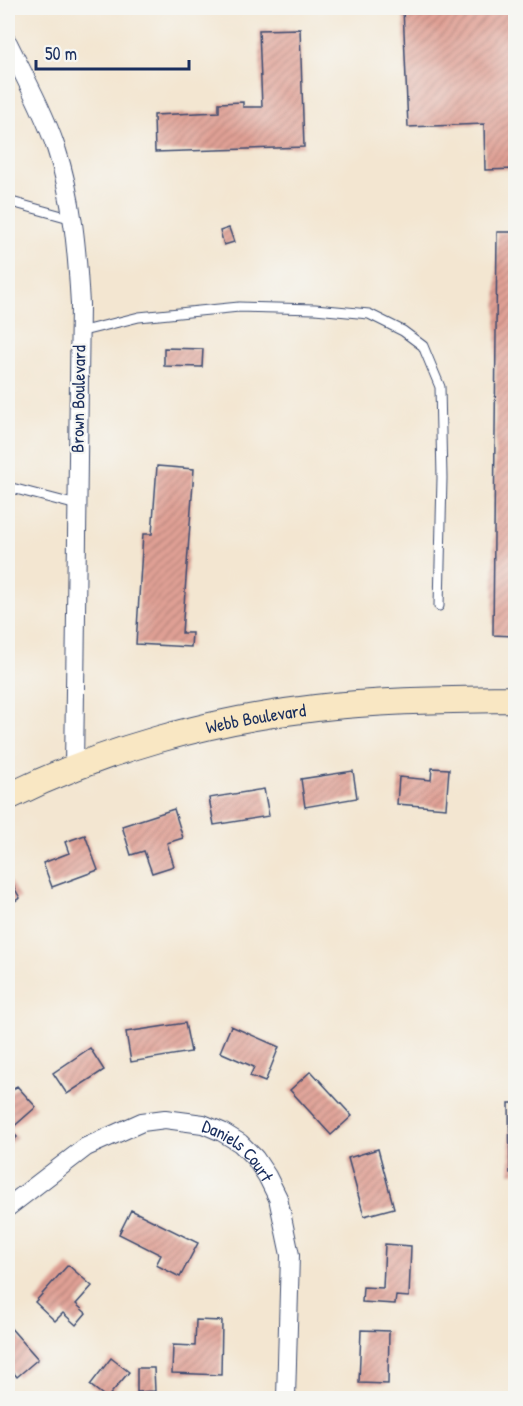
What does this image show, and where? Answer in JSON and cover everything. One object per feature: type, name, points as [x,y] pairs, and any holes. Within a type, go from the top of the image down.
[{"type":"street","name":"Brown Boulevard","points":[[8,43],[56,148],[73,219],[78,263],[74,768]]},
{"type":"street","name":"Webb Boulevard","points":[[8,797],[74,768],[117,753],[173,736],[275,713],[363,704],[516,699]]},
{"type":"street","name":"Daniels Court","points":[[8,1208],[86,1147],[142,1122],[174,1120],[203,1124],[222,1131],[240,1143],[255,1158],[278,1198],[290,1255],[286,1398]]},
{"type":"lane","points":[[8,201],[73,219]]},
{"type":"lane","points":[[79,332],[139,317],[228,309],[315,309],[369,314],[423,346],[440,387],[442,478],[439,606]]},
{"type":"lane","points":[[8,487],[77,505]]},
{"type":"building","points":[[403,8],[516,8],[516,169],[485,170],[484,124],[408,127]]},
{"type":"building","points":[[300,29],[304,147],[155,152],[154,115],[219,112],[219,103],[243,102],[243,107],[262,107],[259,30]]},
{"type":"building","points":[[229,228],[234,242],[224,245],[220,231]]},
{"type":"building","points":[[497,232],[516,232],[514,636],[493,635]]},
{"type":"building","points":[[164,348],[203,349],[202,367],[164,366]]},
{"type":"building","points":[[157,466],[194,469],[182,633],[192,633],[191,647],[136,644],[143,534],[152,534]]},
{"type":"building","points":[[432,768],[449,769],[446,808],[397,804],[399,777],[431,780]]},
{"type":"building","points":[[353,771],[357,798],[305,807],[301,779]]},
{"type":"building","points":[[264,789],[269,816],[214,825],[209,798]]},
{"type":"building","points":[[174,809],[183,838],[167,843],[174,866],[152,873],[144,851],[131,855],[122,826]]},
{"type":"building","points":[[85,835],[98,870],[52,887],[43,863],[69,853],[65,842]]},
{"type":"building","points":[[8,877],[20,898],[8,905]]},
{"type":"building","points":[[185,1023],[191,1052],[131,1062],[126,1032]]},
{"type":"building","points":[[231,1026],[279,1047],[265,1082],[250,1076],[254,1067],[220,1052]]},
{"type":"building","points":[[90,1048],[104,1070],[67,1094],[53,1073]]},
{"type":"building","points":[[311,1071],[352,1116],[331,1135],[290,1090]]},
{"type":"building","points":[[17,1086],[36,1107],[10,1130],[17,1137],[8,1146],[8,1095]]},
{"type":"building","points":[[509,1103],[516,1103],[516,1173],[510,1173]]},
{"type":"building","points":[[378,1149],[394,1208],[364,1216],[348,1158]]},
{"type":"building","points":[[131,1210],[198,1243],[180,1277],[156,1265],[161,1255],[119,1234]]},
{"type":"building","points":[[385,1244],[411,1246],[409,1297],[396,1296],[395,1304],[362,1302],[363,1287],[383,1288]]},
{"type":"building","points":[[68,1265],[92,1286],[76,1304],[86,1313],[76,1325],[63,1313],[55,1321],[35,1302]]},
{"type":"building","points":[[196,1320],[222,1321],[221,1375],[172,1373],[173,1345],[195,1346]]},
{"type":"building","points":[[8,1325],[38,1359],[17,1377],[8,1366]]},
{"type":"building","points":[[361,1330],[389,1331],[388,1384],[359,1383]]},
{"type":"building","points":[[111,1358],[129,1372],[107,1398],[90,1385]]},
{"type":"building","points":[[137,1368],[154,1368],[155,1391],[137,1392]]}]
